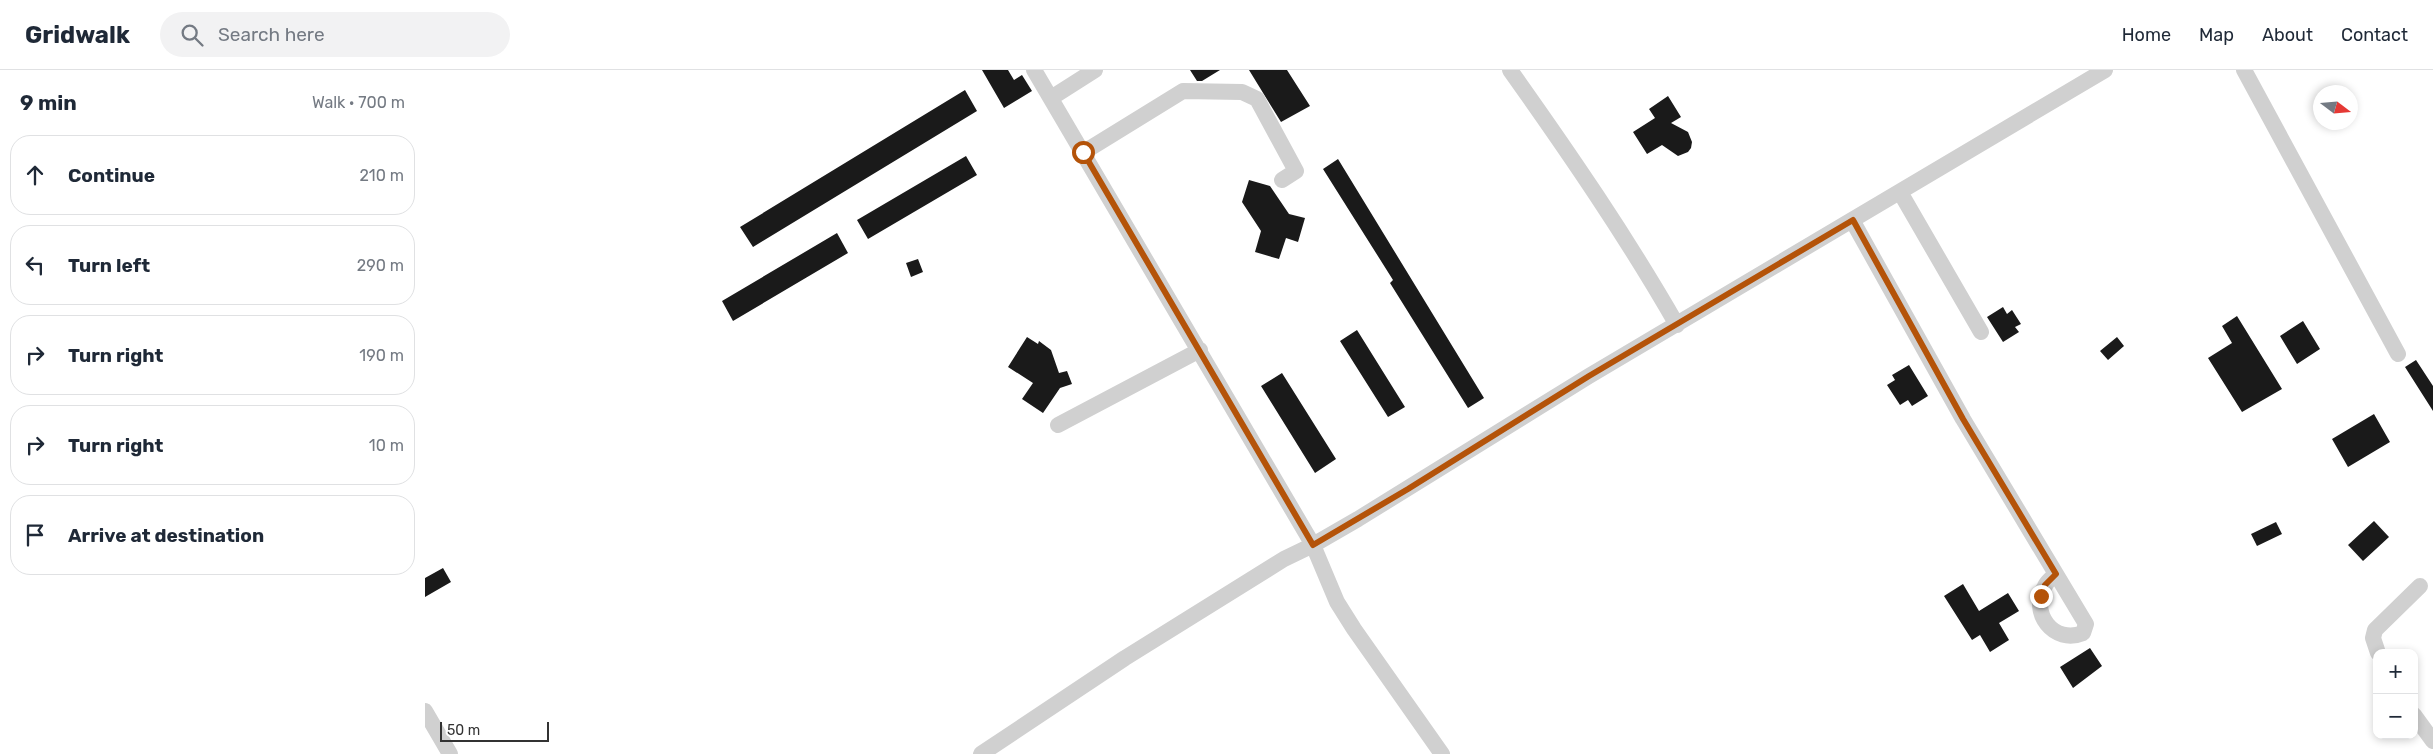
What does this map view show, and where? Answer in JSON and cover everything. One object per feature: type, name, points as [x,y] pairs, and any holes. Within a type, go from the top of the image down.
[{"type":"street","points":[[1035,70],[1313,545],[1337,602],[1442,754]]},
{"type":"street","points":[[1051,98],[1095,70]]},
{"type":"street","points":[[1509,70],[1574,160],[1627,240],[1677,324]]},
{"type":"street","points":[[981,754],[1125,658],[1283,559],[1313,545],[1677,324],[2105,70]]},
{"type":"street","points":[[2244,70],[2398,354]]},
{"type":"street","points":[[1083,152],[1183,92],[1241,92],[1257,99],[1296,171],[1282,180]]},
{"type":"street","points":[[1900,192],[1981,332]]},
{"type":"street","points":[[1853,220],[1963,419],[2056,574]]},
{"type":"street","points":[[1058,426],[1200,350]]},
{"type":"street","points":[[2377,649],[2373,638],[2375,630],[2420,586]]},
{"type":"street","points":[[425,711],[449,754]]},
{"type":"street","points":[[2418,720],[2433,741]]},
{"type":"building","points":[[982,70],[1008,70],[1014,80],[1022,75],[1032,91],[1004,108]]},
{"type":"building","points":[[1190,70],[1220,70],[1202,81],[1197,81]]},
{"type":"building","points":[[1249,70],[1287,70],[1310,106],[1281,122]]},
{"type":"building","points":[[965,90],[977,111],[753,247],[740,227]]},
{"type":"building","points":[[1668,96],[1681,117],[1671,123],[1688,132],[1692,142],[1691,148],[1688,152],[1678,156],[1662,145],[1647,154],[1633,132],[1655,118],[1649,109]]},
{"type":"building","points":[[966,156],[977,175],[868,239],[857,220]]},
{"type":"building","points":[[1338,159],[1484,398],[1468,408],[1390,283],[1393,280],[1323,169]]},
{"type":"building","points":[[1249,180],[1270,186],[1289,214],[1305,218],[1298,242],[1286,238],[1279,259],[1255,252],[1261,231],[1242,202]]},
{"type":"building","points":[[837,233],[848,253],[733,321],[722,301]]},
{"type":"building","points":[[918,259],[923,272],[911,277],[906,263]]},
{"type":"building","points":[[2003,307],[2007,314],[2012,310],[2021,324],[2015,327],[2019,332],[2003,342],[1987,317]]},
{"type":"building","points":[[2237,316],[2282,389],[2242,412],[2208,358],[2232,343],[2222,326]]},
{"type":"building","points":[[2303,321],[2320,349],[2297,364],[2280,336]]},
{"type":"building","points":[[1357,330],[1405,407],[1388,417],[1340,341]]},
{"type":"building","points":[[1027,337],[1038,344],[1039,341],[1051,350],[1059,373],[1067,371],[1072,384],[1060,388],[1043,413],[1022,399],[1033,383],[1008,367]]},
{"type":"building","points":[[2117,337],[2124,346],[2108,360],[2100,351]]},
{"type":"building","points":[[2416,360],[2433,386],[2433,411],[2405,367]]},
{"type":"building","points":[[1909,365],[1928,396],[1912,406],[1908,400],[1900,405],[1887,385],[1895,380],[1892,375]]},
{"type":"building","points":[[1282,373],[1336,459],[1315,473],[1261,386]]},
{"type":"building","points":[[2374,414],[2390,442],[2348,467],[2332,439]]},
{"type":"building","points":[[2374,521],[2389,537],[2363,561],[2348,545]]},
{"type":"building","points":[[2276,522],[2282,534],[2257,546],[2251,534]]},
{"type":"building","points":[[443,568],[451,582],[425,597],[425,578]]},
{"type":"building","points":[[1963,584],[1979,611],[2008,593],[2019,611],[1999,623],[2009,640],[1990,652],[1980,635],[1972,640],[1944,596]]},
{"type":"building","points":[[2090,648],[2102,666],[2073,688],[2060,667]]},
{"type":"route","points":[[1083,152],[1191,333],[1313,545],[1408,489],[1589,376],[1853,220],[1963,419],[2056,574],[2045,585],[2041,596]]}]
